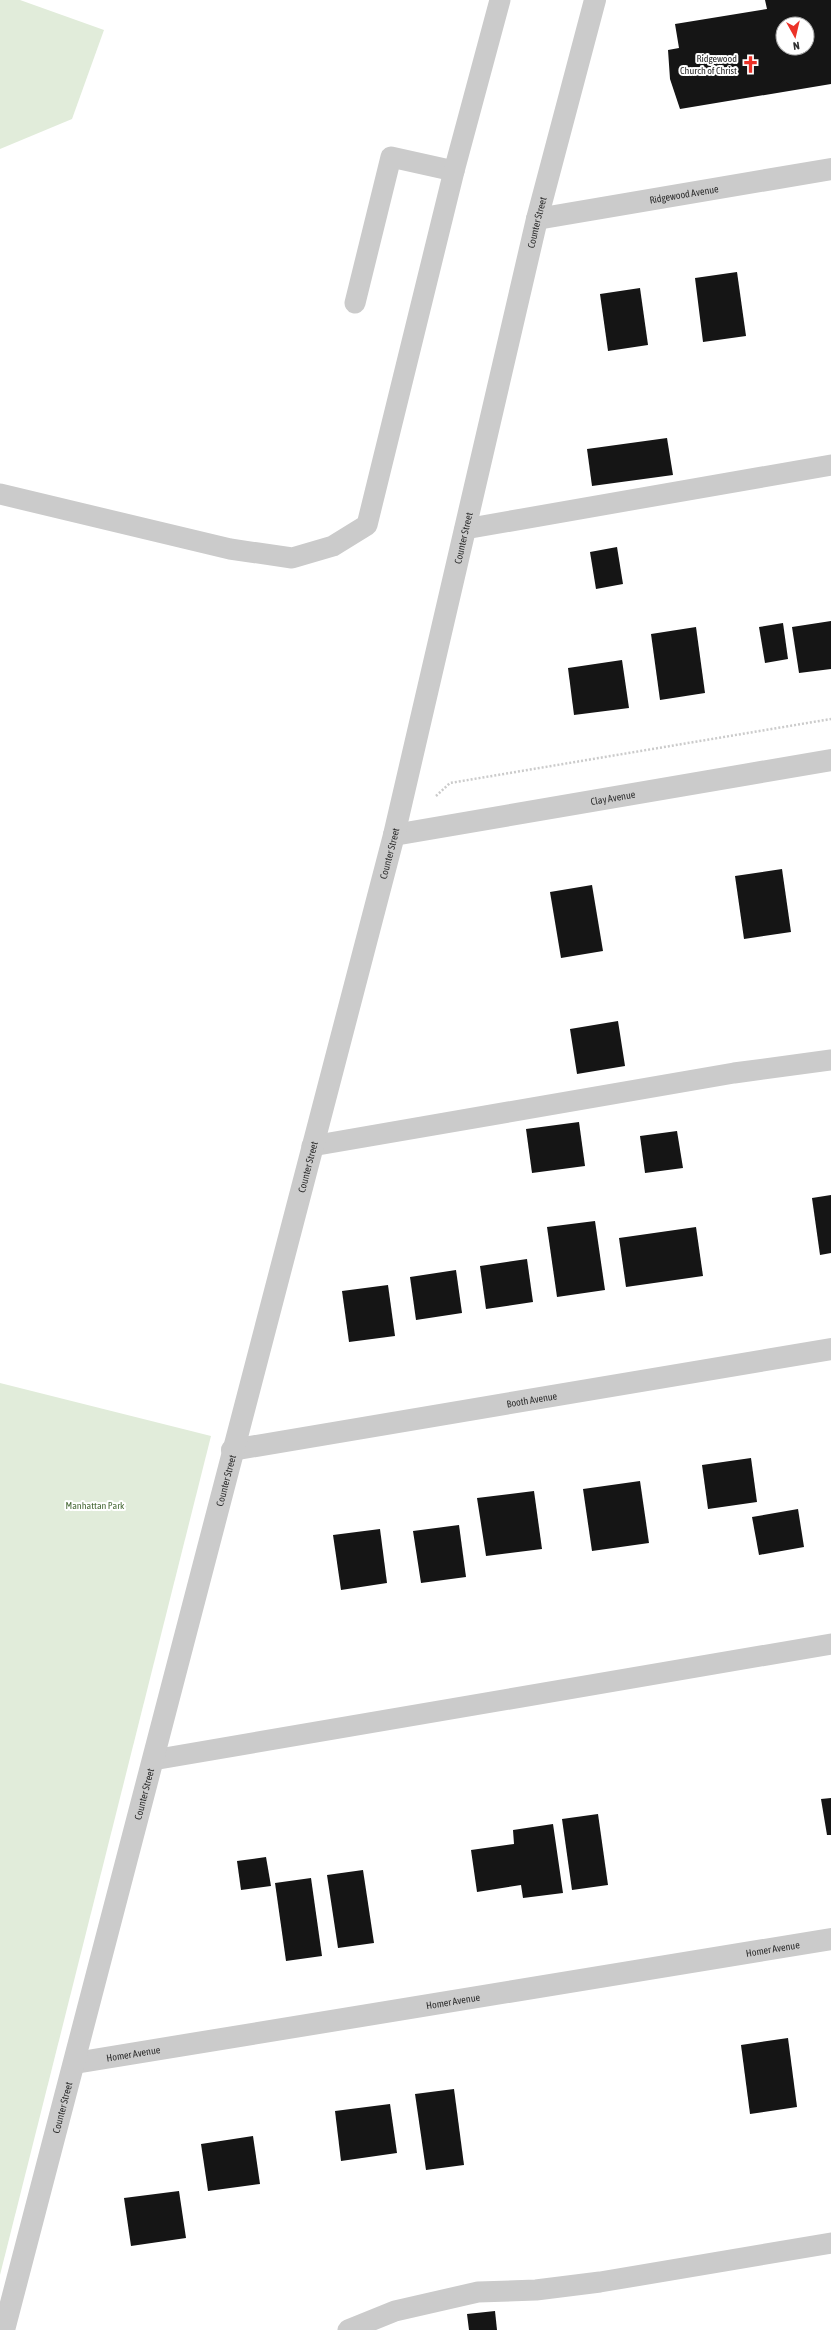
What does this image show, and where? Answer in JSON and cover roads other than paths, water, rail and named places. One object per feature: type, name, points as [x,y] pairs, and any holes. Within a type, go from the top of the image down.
[{"type":"street","name":"Counter Street","points":[[4,2330],[75,2063],[232,1450],[394,835],[537,219],[595,0]]},
{"type":"street","name":"Ridgewood Avenue","points":[[537,219],[831,169]]},
{"type":"street","name":"Clay Avenue","points":[[394,835],[831,760]]},
{"type":"street","name":"Booth Avenue","points":[[232,1450],[831,1349]]},
{"type":"street","name":"Homer Avenue","points":[[75,2063],[831,1939]]},
{"type":"lane","points":[[0,494],[230,549],[292,558],[332,546],[367,525],[454,171],[500,0]]},
{"type":"lane","points":[[356,303],[391,157],[454,171]]},
{"type":"lane","points":[[465,529],[831,466]]},
{"type":"lane","points":[[312,1146],[734,1073],[831,1060]]},
{"type":"lane","points":[[153,1760],[831,1644]]},
{"type":"lane","points":[[348,2330],[395,2311],[478,2292],[536,2290],[600,2282],[831,2243]]},
{"type":"place","name":"Ridgewood Church of Christ","points":[[750,64]]},
{"type":"park label","name":"Manhattan Park","points":[[95,1505]]}]
